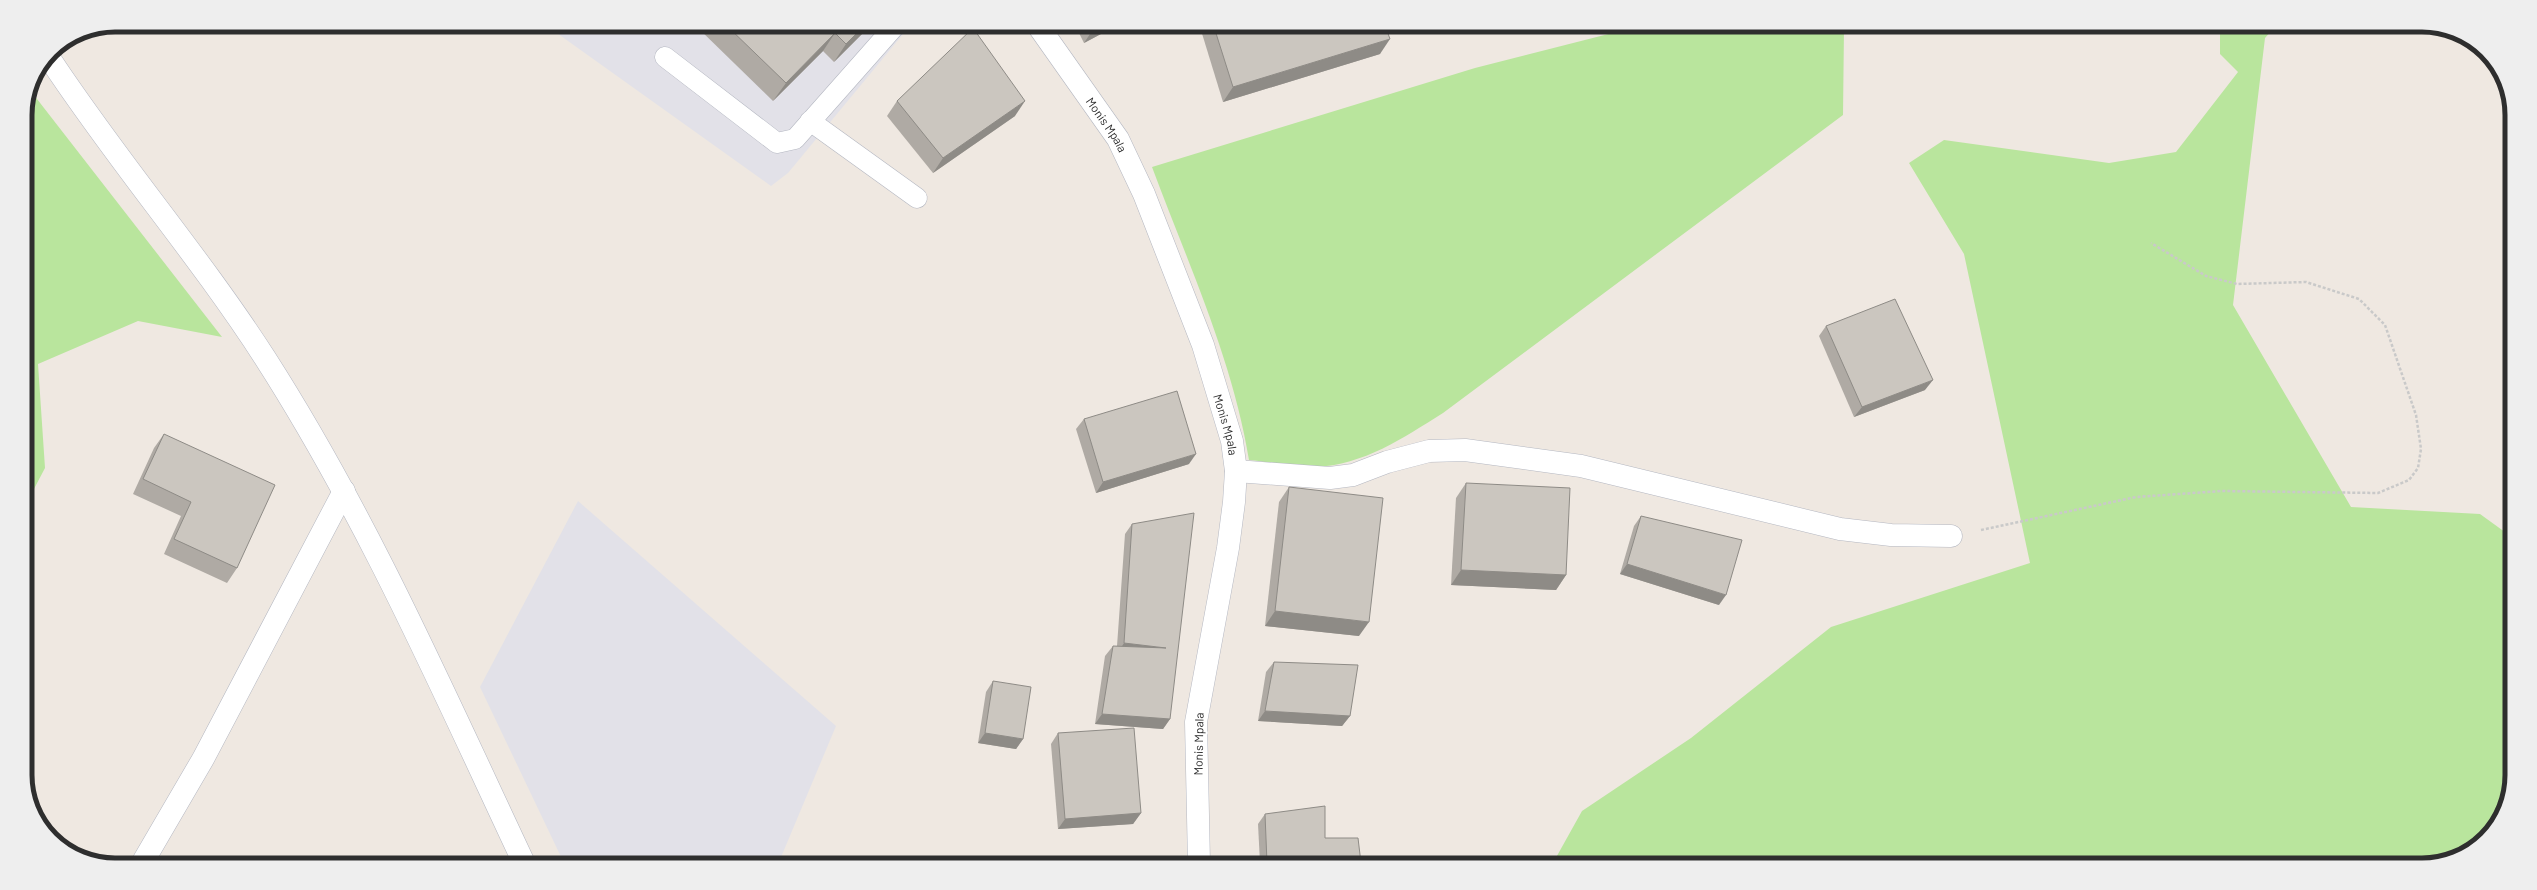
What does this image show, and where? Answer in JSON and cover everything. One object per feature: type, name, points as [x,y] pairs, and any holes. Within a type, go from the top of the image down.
[{"type":"street","name":"Monis Mpala","points":[[1043,32],[1118,138],[1144,194],[1215,378],[1229,427],[1236,471],[1228,548],[1196,722],[1199,858]]},
{"type":"street","points":[[51,61],[231,307],[265,358],[344,491],[408,618],[522,858]]},
{"type":"street","points":[[1236,471],[1330,478],[1353,475],[1387,462],[1429,451],[1473,451],[1581,466],[1840,529],[1891,535],[1951,536]]},
{"type":"street","points":[[145,858],[203,759],[344,491]]},
{"type":"lane","points":[[665,57],[777,143],[795,138],[890,32]]},
{"type":"lane","points":[[810,121],[917,198]]},
{"type":"path","points":[[1951,536],[2136,497],[2222,491],[2378,493],[2409,480],[2418,468],[2421,449],[2416,415],[2385,325],[2360,299],[2306,282],[2237,284],[2206,276],[2151,244]]},
{"type":"shaded area","points":[[555,32],[905,32],[788,173],[771,186]]},
{"type":"shaded area","points":[[578,501],[836,726],[781,858],[562,858],[480,687]]},
{"type":"green space","points":[[1616,32],[1844,32],[1843,115],[1443,413],[1398,441],[1366,456],[1333,465],[1299,467],[1249,460],[1242,423],[1221,348],[1152,167],[1475,68]]},
{"type":"green space","points":[[2220,32],[2270,32],[2265,38],[2233,305],[2351,507],[2480,514],[2505,532],[2505,781],[2501,802],[2488,826],[2477,838],[2454,852],[2422,858],[1556,858],[1582,811],[1691,738],[1831,627],[2030,563],[1964,254],[1909,163],[1944,140],[2109,163],[2176,152],[2238,72],[2220,54]]},
{"type":"green space","points":[[34,96],[222,337],[138,321],[38,364],[45,468],[32,493],[32,115]]},
{"type":"building","points":[[733,32],[858,32],[846,44],[835,33],[786,83]]},
{"type":"building","points":[[969,32],[976,32],[1025,101],[943,158],[897,101]]},
{"type":"building","points":[[1216,32],[1387,32],[1390,39],[1233,87]]},
{"type":"building","points":[[1895,299],[1933,380],[1862,407],[1826,326]]},
{"type":"building","points":[[1177,391],[1196,454],[1103,482],[1084,419]]},
{"type":"building","points":[[164,434],[275,485],[237,568],[174,539],[191,502],[143,479]]},
{"type":"building","points":[[1466,483],[1570,488],[1566,575],[1461,570]]},
{"type":"building","points":[[1289,487],[1383,498],[1369,622],[1275,611]]},
{"type":"building","points":[[1194,513],[1170,719],[1102,714],[1113,646],[1166,648],[1124,643],[1132,524]]},
{"type":"building","points":[[1641,516],[1742,540],[1726,595],[1627,564]]},
{"type":"building","points":[[1274,662],[1358,665],[1350,716],[1265,711]]},
{"type":"building","points":[[993,681],[1031,687],[1023,739],[985,733]]},
{"type":"building","points":[[1134,728],[1141,813],[1065,819],[1058,733]]},
{"type":"building","points":[[1325,806],[1325,838],[1358,838],[1360,858],[1267,858],[1265,814]]}]
